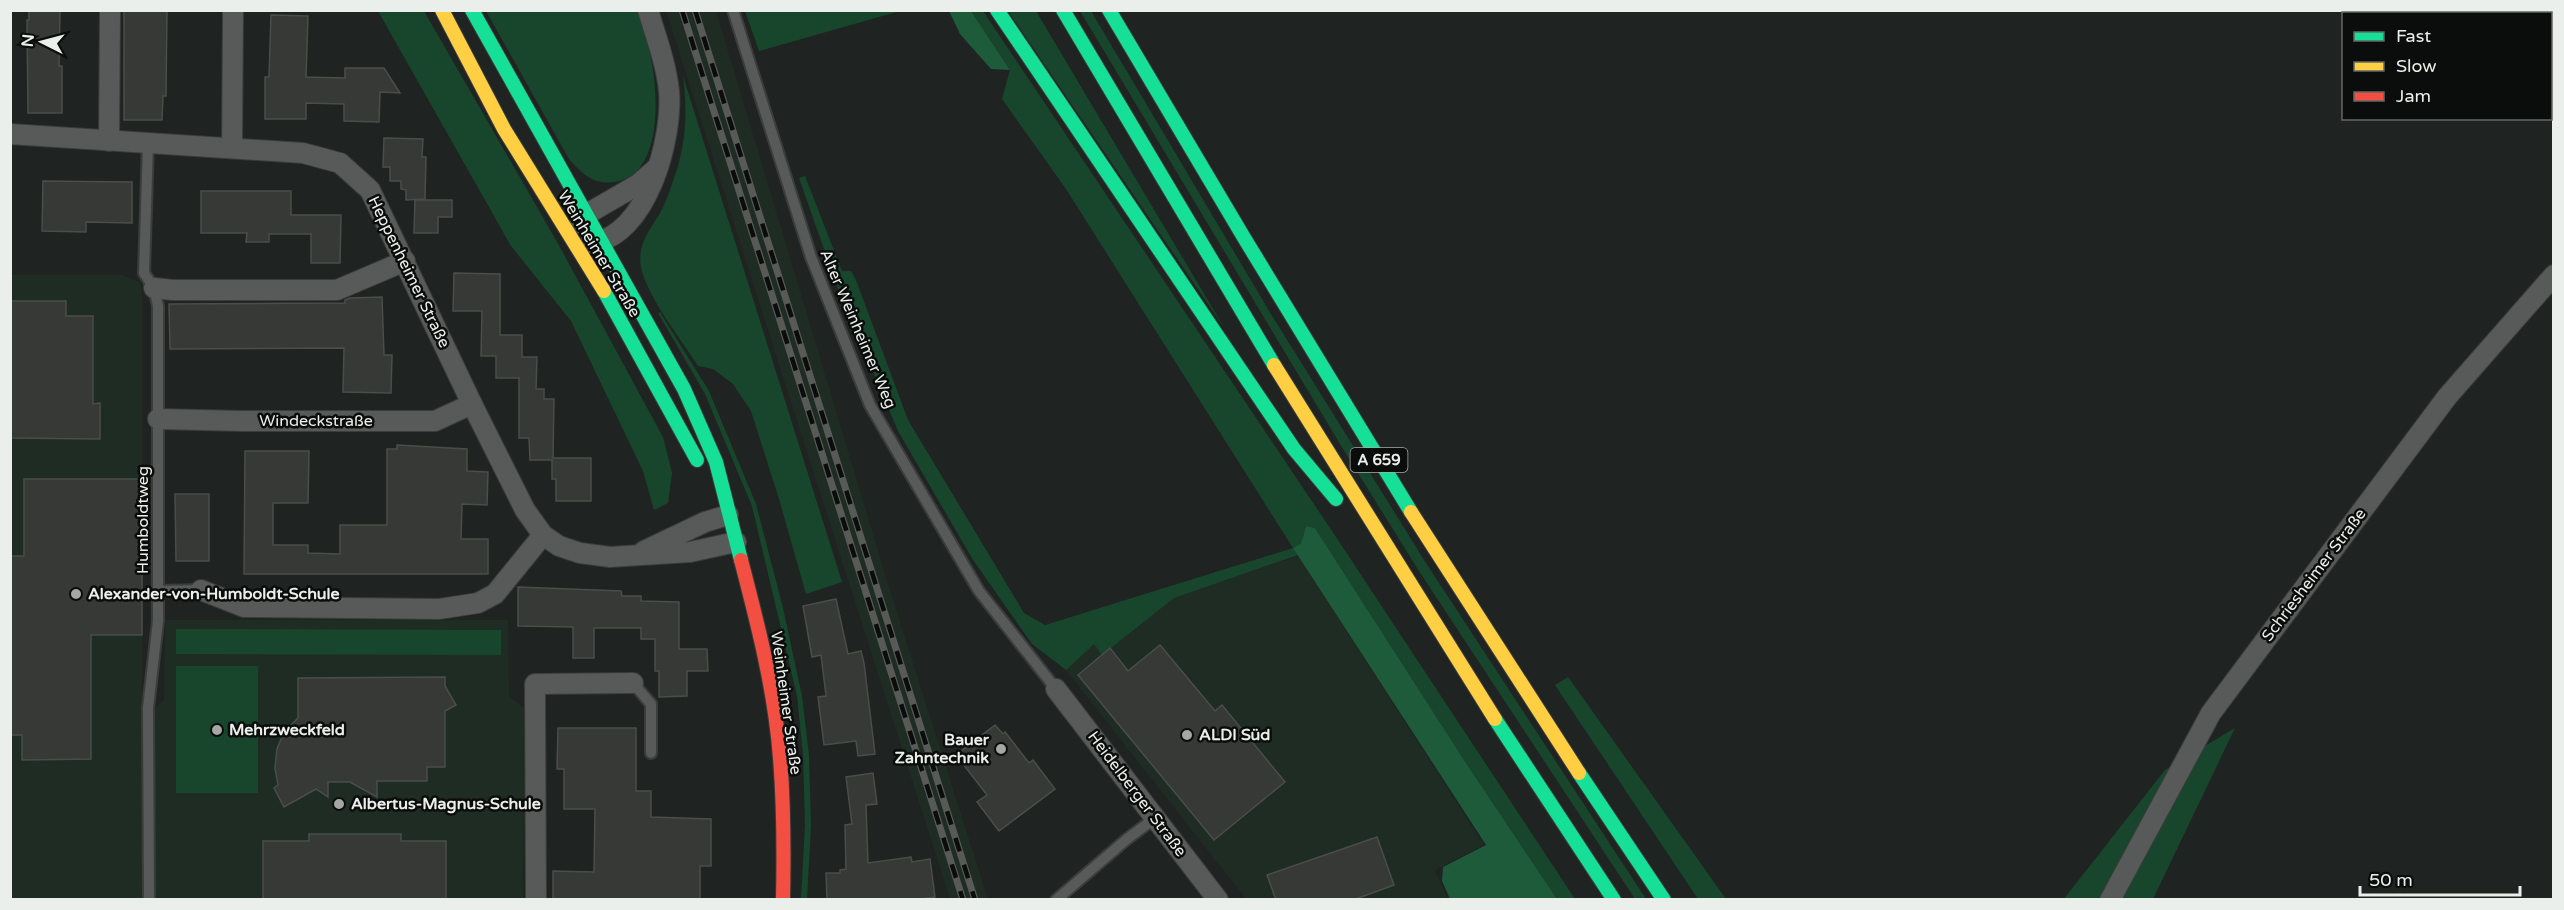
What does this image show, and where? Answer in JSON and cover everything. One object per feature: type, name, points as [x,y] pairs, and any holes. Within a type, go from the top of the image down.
[{"type":"main road","name":"Weinheimer Straße","points":[[442,10],[504,129],[608,297],[728,515]]},
{"type":"main road","name":"Weinheimer Straße","points":[[472,10],[684,389],[716,462],[759,630],[771,692],[780,756],[784,836],[783,900]]},
{"type":"main road","points":[[997,10],[1294,449],[1408,585]]},
{"type":"main road","name":"A 659","points":[[1063,10],[1264,350],[1408,585],[1548,803],[1614,900]]},
{"type":"main road","name":"A 659","points":[[1109,10],[1302,335],[1441,560],[1664,900]]},
{"type":"street","points":[[109,141],[110,10]]},
{"type":"street","points":[[232,148],[233,10]]},
{"type":"street","points":[[648,10],[665,68],[669,92],[668,130],[658,168],[643,201],[632,218],[602,242],[571,240],[587,214],[637,185],[658,168]]},
{"type":"street","name":"Heppenheimer Straße","points":[[10,134],[303,153],[340,163],[370,190],[525,510],[543,535],[560,546],[580,553],[610,557],[690,552],[736,542]]},
{"type":"street","points":[[154,288],[337,290],[405,261]]},
{"type":"street","name":"Schriesheimer Straße","points":[[2110,900],[2211,713],[2447,397],[2553,274]]},
{"type":"street","name":"Windeckstraße","points":[[158,418],[243,422],[435,421],[472,404]]},
{"type":"street","name":"Heppenheimer Straße","points":[[634,556],[705,522],[728,515]]},
{"type":"street","points":[[201,590],[244,607],[439,609],[478,603],[495,594],[543,535]]},
{"type":"street","points":[[536,900],[535,684],[633,683]]},
{"type":"street","name":"Heidelberger Straße","points":[[1056,689],[1218,900]]},
{"type":"lane","name":"Alter Weinheimer Weg","points":[[733,10],[811,256],[870,405],[979,591],[1056,689]]},
{"type":"lane","name":"Humboldtweg","points":[[148,143],[144,273],[154,288],[158,306],[158,621],[148,708],[149,899]]},
{"type":"lane","points":[[158,591],[201,590]]},
{"type":"lane","points":[[633,683],[651,704],[651,753]]},
{"type":"lane","points":[[1056,900],[1155,818]]},
{"type":"shaded area","points":[[666,11],[716,11],[885,574],[988,899],[950,899]]},
{"type":"shaded area","name":"Alexander-von-Humboldt-Schule","points":[[11,275],[122,275],[139,282],[142,289],[142,899],[11,900]]},
{"type":"shaded area","points":[[1298,556],[1484,845],[1435,870],[1448,899],[1246,899],[1058,660],[1174,597]]},
{"type":"shaded area","name":"Albertus-Magnus-Schule","points":[[165,620],[508,620],[509,696],[524,708],[523,899],[155,899],[155,708],[164,700]]},
{"type":"green space","points":[[745,10],[900,11],[759,51]]},
{"type":"green space","points":[[378,11],[424,11],[556,240],[663,437],[672,473],[668,503],[654,510],[643,471],[571,321],[511,246]]},
{"type":"green space","points":[[486,11],[637,11],[652,65],[656,103],[651,144],[644,161],[634,174],[619,181],[603,182],[585,175],[574,165]]},
{"type":"green space","points":[[949,11],[971,11],[1010,70],[991,69],[960,34]]},
{"type":"green space","points":[[971,11],[983,11],[1336,537],[1575,899],[1557,899],[1466,763],[1315,528],[1306,526],[1301,545],[1293,548],[1066,189],[1002,99],[1010,70]]},
{"type":"green space","points":[[1008,11],[1036,11],[1225,329]]},
{"type":"green space","points":[[1080,11],[1091,11],[1271,314],[1426,563],[1646,899],[1635,899],[1417,568]]},
{"type":"green space","points":[[683,76],[842,582],[806,594],[751,411],[733,384],[713,369],[698,366],[657,304],[641,267],[642,245],[665,202],[677,171],[683,144],[685,103]]},
{"type":"green space","points":[[805,176],[842,271],[851,271],[856,280],[908,420],[1024,613],[1045,625],[1293,548],[1298,555],[1174,598],[1102,655],[1094,644],[1066,670],[1032,644],[973,560],[898,431],[837,286],[799,178]]},
{"type":"green space","points":[[660,312],[709,391],[756,504],[783,608],[802,696],[809,755],[811,826],[807,899],[801,899],[805,825],[803,755],[797,696],[752,506],[705,394],[658,313]]},
{"type":"green space","points":[[1306,526],[1315,528],[1466,763],[1557,899],[1450,899],[1442,881],[1443,867],[1486,845],[1293,548],[1301,544]]},
{"type":"green space","points":[[176,629],[501,630],[501,655],[176,654]]},
{"type":"green space","name":"Mehrzweckfeld","points":[[176,666],[258,666],[258,793],[176,793]]},
{"type":"green space","points":[[1568,677],[1726,899],[1698,899],[1555,685]]},
{"type":"green space","points":[[2235,728],[2153,899],[2063,900],[2165,770]]},
{"type":"building","points":[[29,10],[60,10],[59,66],[62,66],[62,113],[28,113],[27,20],[29,20]]},
{"type":"building","points":[[124,10],[167,10],[166,96],[163,96],[162,120],[124,120]]},
{"type":"building","points":[[271,15],[308,16],[306,77],[345,78],[345,68],[384,68],[400,93],[380,92],[379,122],[344,121],[344,104],[306,103],[306,119],[265,119],[265,77],[269,77]]},
{"type":"building","points":[[384,138],[423,139],[422,157],[426,157],[425,199],[406,200],[406,190],[401,189],[401,181],[390,181],[390,167],[383,167]]},
{"type":"building","points":[[43,181],[132,182],[132,223],[86,222],[86,232],[42,231]]},
{"type":"building","points":[[201,191],[291,191],[291,215],[341,215],[340,263],[311,263],[311,234],[269,234],[269,242],[246,242],[247,233],[201,233]]},
{"type":"building","points":[[415,200],[452,200],[452,217],[438,217],[438,233],[414,233]]},
{"type":"building","points":[[454,273],[500,274],[500,335],[522,335],[522,357],[537,357],[536,389],[544,389],[544,399],[554,399],[553,458],[591,458],[591,501],[556,501],[556,479],[552,479],[552,460],[530,460],[529,438],[519,438],[519,378],[496,378],[496,356],[481,356],[482,311],[453,311]]},
{"type":"building","points":[[382,297],[384,355],[392,355],[391,393],[343,392],[344,348],[170,349],[169,304],[345,303],[345,300],[350,298]]},
{"type":"building","points":[[10,301],[66,301],[66,316],[93,316],[93,404],[100,403],[100,439],[10,438]]},
{"type":"building","points":[[397,445],[467,449],[467,471],[488,472],[487,505],[462,504],[461,539],[488,539],[488,574],[244,574],[245,451],[309,451],[308,503],[273,503],[273,545],[308,545],[308,553],[340,554],[340,525],[387,525],[387,449],[397,449]]},
{"type":"building","points":[[24,479],[142,479],[142,635],[91,635],[91,759],[22,760],[22,735],[10,735],[10,556],[24,556]]},
{"type":"building","points":[[175,494],[209,494],[209,561],[176,561]]},
{"type":"building","points":[[518,587],[621,591],[622,596],[641,596],[641,601],[679,602],[679,649],[707,649],[708,671],[687,671],[687,696],[659,697],[659,671],[655,671],[655,639],[641,639],[641,628],[594,628],[594,658],[573,658],[573,627],[518,626]]},
{"type":"building","points":[[836,599],[848,654],[861,651],[875,754],[858,756],[856,741],[824,745],[818,697],[826,696],[821,655],[812,657],[803,606]]},
{"type":"building","name":"ALDI Süd","points":[[1160,645],[1215,711],[1222,705],[1285,782],[1214,840],[1078,675],[1110,648],[1128,671]]},
{"type":"building","points":[[445,677],[445,686],[456,705],[445,711],[445,767],[427,767],[427,781],[377,781],[377,797],[350,782],[328,782],[328,797],[316,789],[284,807],[274,788],[278,785],[275,768],[277,749],[284,732],[298,718],[298,678]]},
{"type":"building","points":[[995,725],[1003,734],[1005,732],[1029,763],[1033,760],[1055,789],[999,831],[977,802],[987,795],[956,755]]},
{"type":"building","points":[[558,728],[636,728],[636,791],[651,791],[651,817],[711,819],[711,866],[700,866],[700,900],[553,900],[553,871],[594,872],[595,809],[564,809],[564,769],[557,769]]},
{"type":"building","points":[[873,773],[877,804],[866,805],[868,863],[911,857],[912,862],[930,859],[935,897],[915,900],[827,900],[826,873],[840,873],[840,870],[846,869],[845,825],[852,824],[846,777]]},
{"type":"building","points":[[309,834],[401,834],[401,841],[446,841],[446,900],[263,900],[263,841],[309,841]]},
{"type":"building","points":[[1377,837],[1394,885],[1353,900],[1276,900],[1267,875]]},
{"type":"railway","points":[[682,10],[963,900]]},
{"type":"railway","points":[[695,10],[975,900]]},
{"type":"traffic: fast","points":[[472,10],[684,389],[716,462],[741,560]]},
{"type":"traffic: fast","points":[[997,10],[1294,449],[1336,499]]},
{"type":"traffic: fast","points":[[1063,10],[1274,365]]},
{"type":"traffic: fast","points":[[1109,10],[1411,512]]},
{"type":"traffic: fast","points":[[604,291],[697,460]]},
{"type":"traffic: fast","points":[[1495,719],[1614,900]]},
{"type":"traffic: fast","points":[[1579,773],[1664,900]]},
{"type":"traffic: slow","points":[[442,10],[504,129],[604,291]]},
{"type":"traffic: slow","points":[[1274,365],[1495,719]]},
{"type":"traffic: slow","points":[[1411,512],[1579,773]]},
{"type":"traffic: jam","points":[[741,560],[765,658],[778,733],[783,811],[783,900]]},
{"type":"place","name":"Alexander-von-Humboldt-Schule","points":[[76,594]]},
{"type":"place","name":"Mehrzweckfeld","points":[[217,730]]},
{"type":"place","name":"ALDI Süd","points":[[1187,735]]},
{"type":"place","name":"Bauer Zahntechnik","points":[[1001,749]]},
{"type":"place","name":"Albertus-Magnus-Schule","points":[[339,804]]}]
